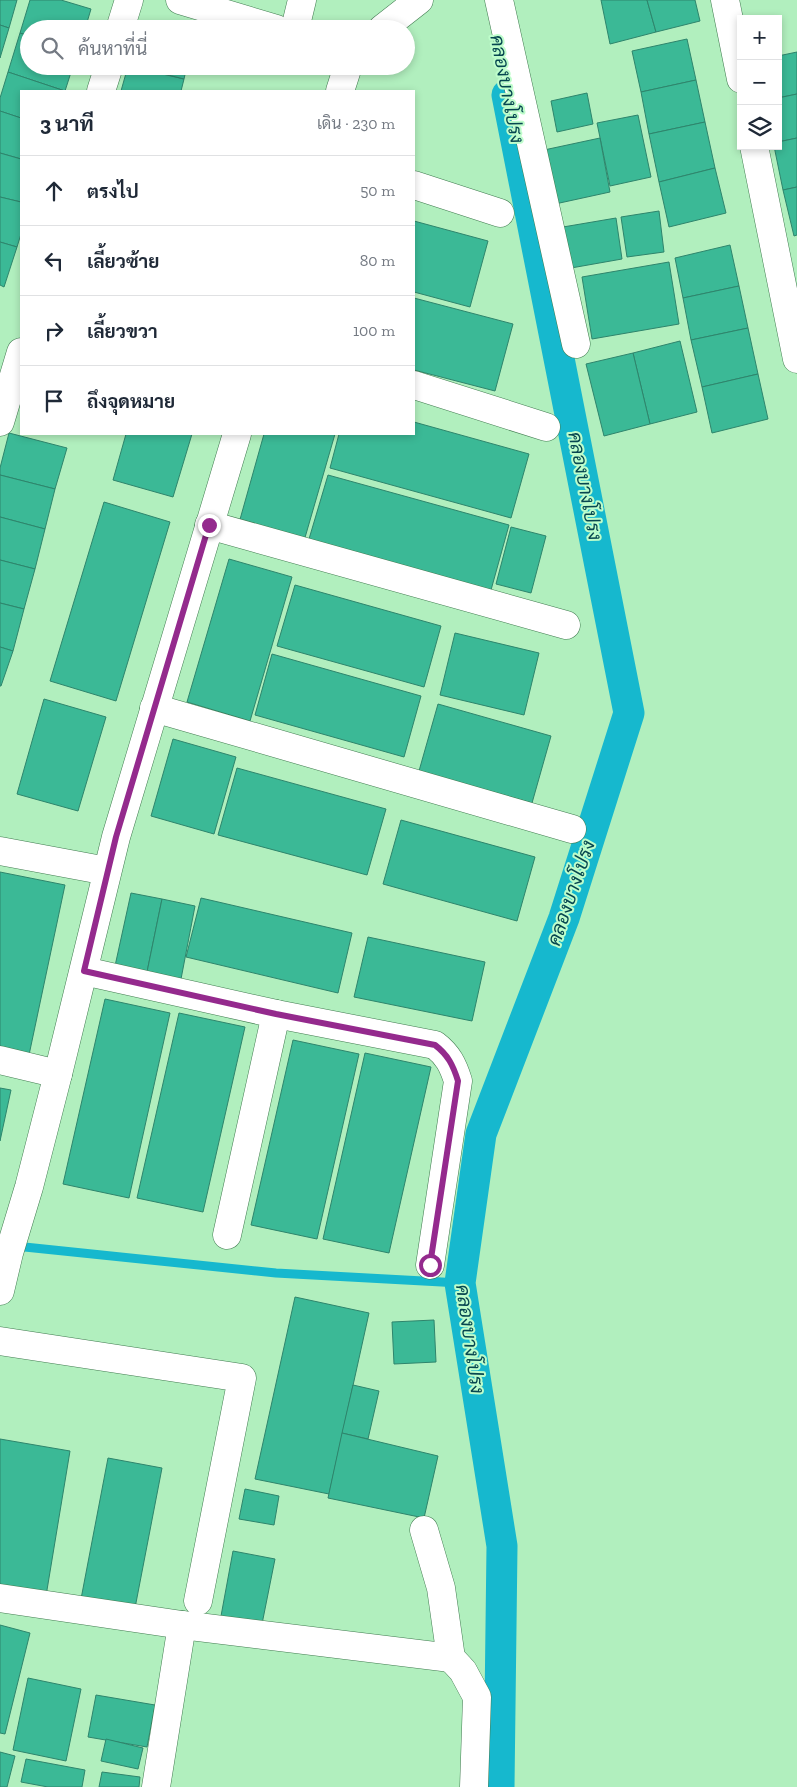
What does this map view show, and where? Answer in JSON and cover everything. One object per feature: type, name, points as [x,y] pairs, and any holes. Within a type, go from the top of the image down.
[{"type":"street","points":[[123,20],[129,0]]},
{"type":"street","points":[[180,0],[246,20]]},
{"type":"street","points":[[297,20],[302,0]]},
{"type":"street","points":[[393,20],[419,0]]},
{"type":"street","points":[[499,0],[576,344]]},
{"type":"street","points":[[725,0],[737,60]]},
{"type":"street","points":[[101,90],[106,75]]},
{"type":"street","points":[[340,90],[345,75]]},
{"type":"street","points":[[755,150],[797,359]]},
{"type":"street","points":[[415,185],[500,213]]},
{"type":"street","points":[[0,419],[20,355]]},
{"type":"street","points":[[415,385],[546,427]]},
{"type":"street","points":[[0,1291],[58,1074],[116,837],[237,435]]},
{"type":"street","points":[[209,525],[566,625]]},
{"type":"street","points":[[154,708],[572,829]]},
{"type":"street","points":[[0,850],[107,871]]},
{"type":"street","points":[[84,971],[276,1014],[435,1045],[444,1052],[450,1060],[458,1081],[430,1265]]},
{"type":"street","points":[[227,1235],[276,1014]]},
{"type":"street","points":[[0,1060],[58,1074]]},
{"type":"street","points":[[0,1341],[242,1378],[198,1601]]},
{"type":"street","points":[[424,1530],[441,1588],[451,1658],[463,1670],[477,1698],[474,1787]]},
{"type":"street","points":[[0,1598],[182,1625],[451,1658]]},
{"type":"street","points":[[156,1787],[182,1625]]},
{"type":"building","points":[[0,0],[17,0],[9,28],[0,25]]},
{"type":"building","points":[[30,0],[61,0],[91,9],[88,20],[24,20]]},
{"type":"building","points":[[601,0],[647,0],[656,32],[610,44]]},
{"type":"building","points":[[647,0],[695,0],[700,21],[656,32]]},
{"type":"building","points":[[0,25],[9,28],[0,58]]},
{"type":"building","points":[[20,33],[20,75],[70,75],[65,90],[62,90],[8,72]]},
{"type":"building","points":[[687,39],[696,80],[641,92],[632,51]]},
{"type":"building","points":[[797,52],[797,94],[782,97],[782,60],[782,55]]},
{"type":"building","points":[[8,72],[62,90],[20,90],[20,118],[0,111],[0,98]]},
{"type":"building","points":[[125,75],[167,75],[184,79],[181,90],[121,90]]},
{"type":"building","points":[[168,75],[185,75],[184,79]]},
{"type":"building","points":[[696,80],[705,122],[649,134],[641,92]]},
{"type":"building","points":[[587,93],[593,124],[557,132],[551,101]]},
{"type":"building","points":[[797,94],[797,138],[782,141],[782,105],[782,97]]},
{"type":"building","points":[[0,111],[20,118],[20,159],[0,153]]},
{"type":"building","points":[[638,115],[651,177],[610,186],[597,123]]},
{"type":"building","points":[[705,122],[715,168],[659,182],[649,134]]},
{"type":"building","points":[[600,138],[610,192],[555,204],[544,150]]},
{"type":"building","points":[[797,138],[797,187],[783,190],[775,150],[782,150],[782,141]]},
{"type":"building","points":[[0,153],[20,159],[20,202],[0,197]]},
{"type":"building","points":[[715,168],[726,213],[669,227],[659,182]]},
{"type":"building","points":[[797,187],[797,235],[794,236],[783,190]]},
{"type":"building","points":[[0,197],[20,202],[20,237],[17,247],[0,242]]},
{"type":"building","points":[[659,211],[664,252],[627,257],[621,217]]},
{"type":"building","points":[[616,218],[622,259],[571,268],[563,227]]},
{"type":"building","points":[[415,221],[488,241],[470,307],[415,292]]},
{"type":"building","points":[[0,242],[17,247],[4,287],[0,285]]},
{"type":"building","points":[[730,245],[739,286],[683,298],[675,258]]},
{"type":"building","points":[[669,262],[679,324],[592,339],[582,277]]},
{"type":"building","points":[[739,286],[748,328],[691,340],[683,298]]},
{"type":"building","points":[[415,298],[513,324],[495,391],[415,370]]},
{"type":"building","points":[[748,328],[758,374],[702,387],[691,340]]},
{"type":"building","points":[[680,341],[697,412],[650,424],[633,353]]},
{"type":"building","points":[[633,353],[650,424],[604,436],[586,364]]},
{"type":"building","points":[[758,374],[768,419],[712,433],[702,387]]},
{"type":"building","points":[[415,422],[529,454],[511,518],[330,468],[339,435],[415,435]]},
{"type":"building","points":[[9,433],[67,448],[55,489],[0,475]]},
{"type":"building","points":[[126,435],[192,435],[173,497],[113,480]]},
{"type":"building","points":[[264,435],[335,435],[304,541],[239,523]]},
{"type":"building","points":[[0,475],[55,489],[45,529],[0,517]]},
{"type":"building","points":[[328,475],[509,525],[491,590],[309,539]]},
{"type":"building","points":[[104,502],[170,522],[116,701],[50,681]]},
{"type":"building","points":[[0,517],[45,529],[35,569],[0,560]]},
{"type":"building","points":[[511,527],[546,536],[531,593],[496,584]]},
{"type":"building","points":[[229,559],[292,577],[250,721],[187,702]]},
{"type":"building","points":[[0,560],[35,569],[24,609],[0,603]]},
{"type":"building","points":[[295,585],[441,626],[424,687],[277,646]]},
{"type":"building","points":[[0,603],[24,609],[13,651],[0,647]]},
{"type":"building","points":[[455,633],[539,653],[524,715],[440,695]]},
{"type":"building","points":[[0,647],[13,651],[1,686],[0,686]]},
{"type":"building","points":[[272,654],[421,696],[404,757],[255,715]]},
{"type":"building","points":[[44,699],[106,717],[78,811],[17,794]]},
{"type":"building","points":[[438,704],[551,736],[532,803],[419,771]]},
{"type":"building","points":[[173,739],[236,757],[214,834],[151,816]]},
{"type":"building","points":[[237,768],[386,809],[367,875],[218,835]]},
{"type":"building","points":[[401,820],[535,857],[517,921],[383,884]]},
{"type":"building","points":[[0,872],[65,885],[29,1055],[0,1049]]},
{"type":"building","points":[[131,893],[162,899],[147,972],[115,966]]},
{"type":"building","points":[[201,898],[352,933],[338,993],[186,957]]},
{"type":"building","points":[[162,899],[195,906],[181,979],[147,972]]},
{"type":"building","points":[[368,937],[485,962],[472,1021],[354,997]]},
{"type":"building","points":[[105,999],[170,1013],[129,1198],[63,1184]]},
{"type":"building","points":[[179,1013],[245,1027],[203,1212],[137,1198]]},
{"type":"building","points":[[293,1040],[359,1054],[317,1239],[251,1225]]},
{"type":"building","points":[[365,1053],[431,1067],[389,1253],[323,1239]]},
{"type":"building","points":[[0,1088],[11,1090],[0,1141]]},
{"type":"building","points":[[295,1297],[369,1313],[329,1494],[255,1479]]},
{"type":"building","points":[[434,1320],[436,1362],[394,1364],[392,1322]]},
{"type":"building","points":[[353,1385],[379,1391],[368,1439],[342,1433]]},
{"type":"building","points":[[342,1433],[438,1456],[424,1518],[328,1498]]},
{"type":"building","points":[[0,1439],[70,1451],[46,1596],[0,1589]]},
{"type":"building","points":[[108,1458],[162,1468],[135,1608],[81,1599]]},
{"type":"building","points":[[245,1489],[279,1496],[274,1525],[239,1519]]},
{"type":"building","points":[[233,1551],[275,1559],[262,1624],[221,1616]]},
{"type":"building","points":[[0,1625],[30,1633],[5,1734],[0,1733]]},
{"type":"building","points":[[28,1678],[81,1689],[66,1761],[13,1750]]},
{"type":"building","points":[[96,1695],[155,1705],[147,1747],[88,1737]]},
{"type":"building","points":[[106,1739],[143,1748],[138,1769],[101,1761]]},
{"type":"building","points":[[0,1752],[15,1756],[7,1787],[0,1787]]},
{"type":"building","points":[[26,1759],[85,1770],[82,1787],[48,1787],[21,1782]]},
{"type":"building","points":[[102,1772],[140,1777],[139,1787],[99,1787]]},
{"type":"waterway","name":"คลองบางโปรง","points":[[499,1787],[502,1546],[460,1283],[481,1134],[564,918],[629,713],[507,95]]},
{"type":"waterway","points":[[15,1246],[276,1273],[460,1283]]},
{"type":"route","points":[[209,525],[116,837],[84,971],[276,1014],[435,1045],[444,1052],[455,1070],[458,1081],[430,1265]]}]
